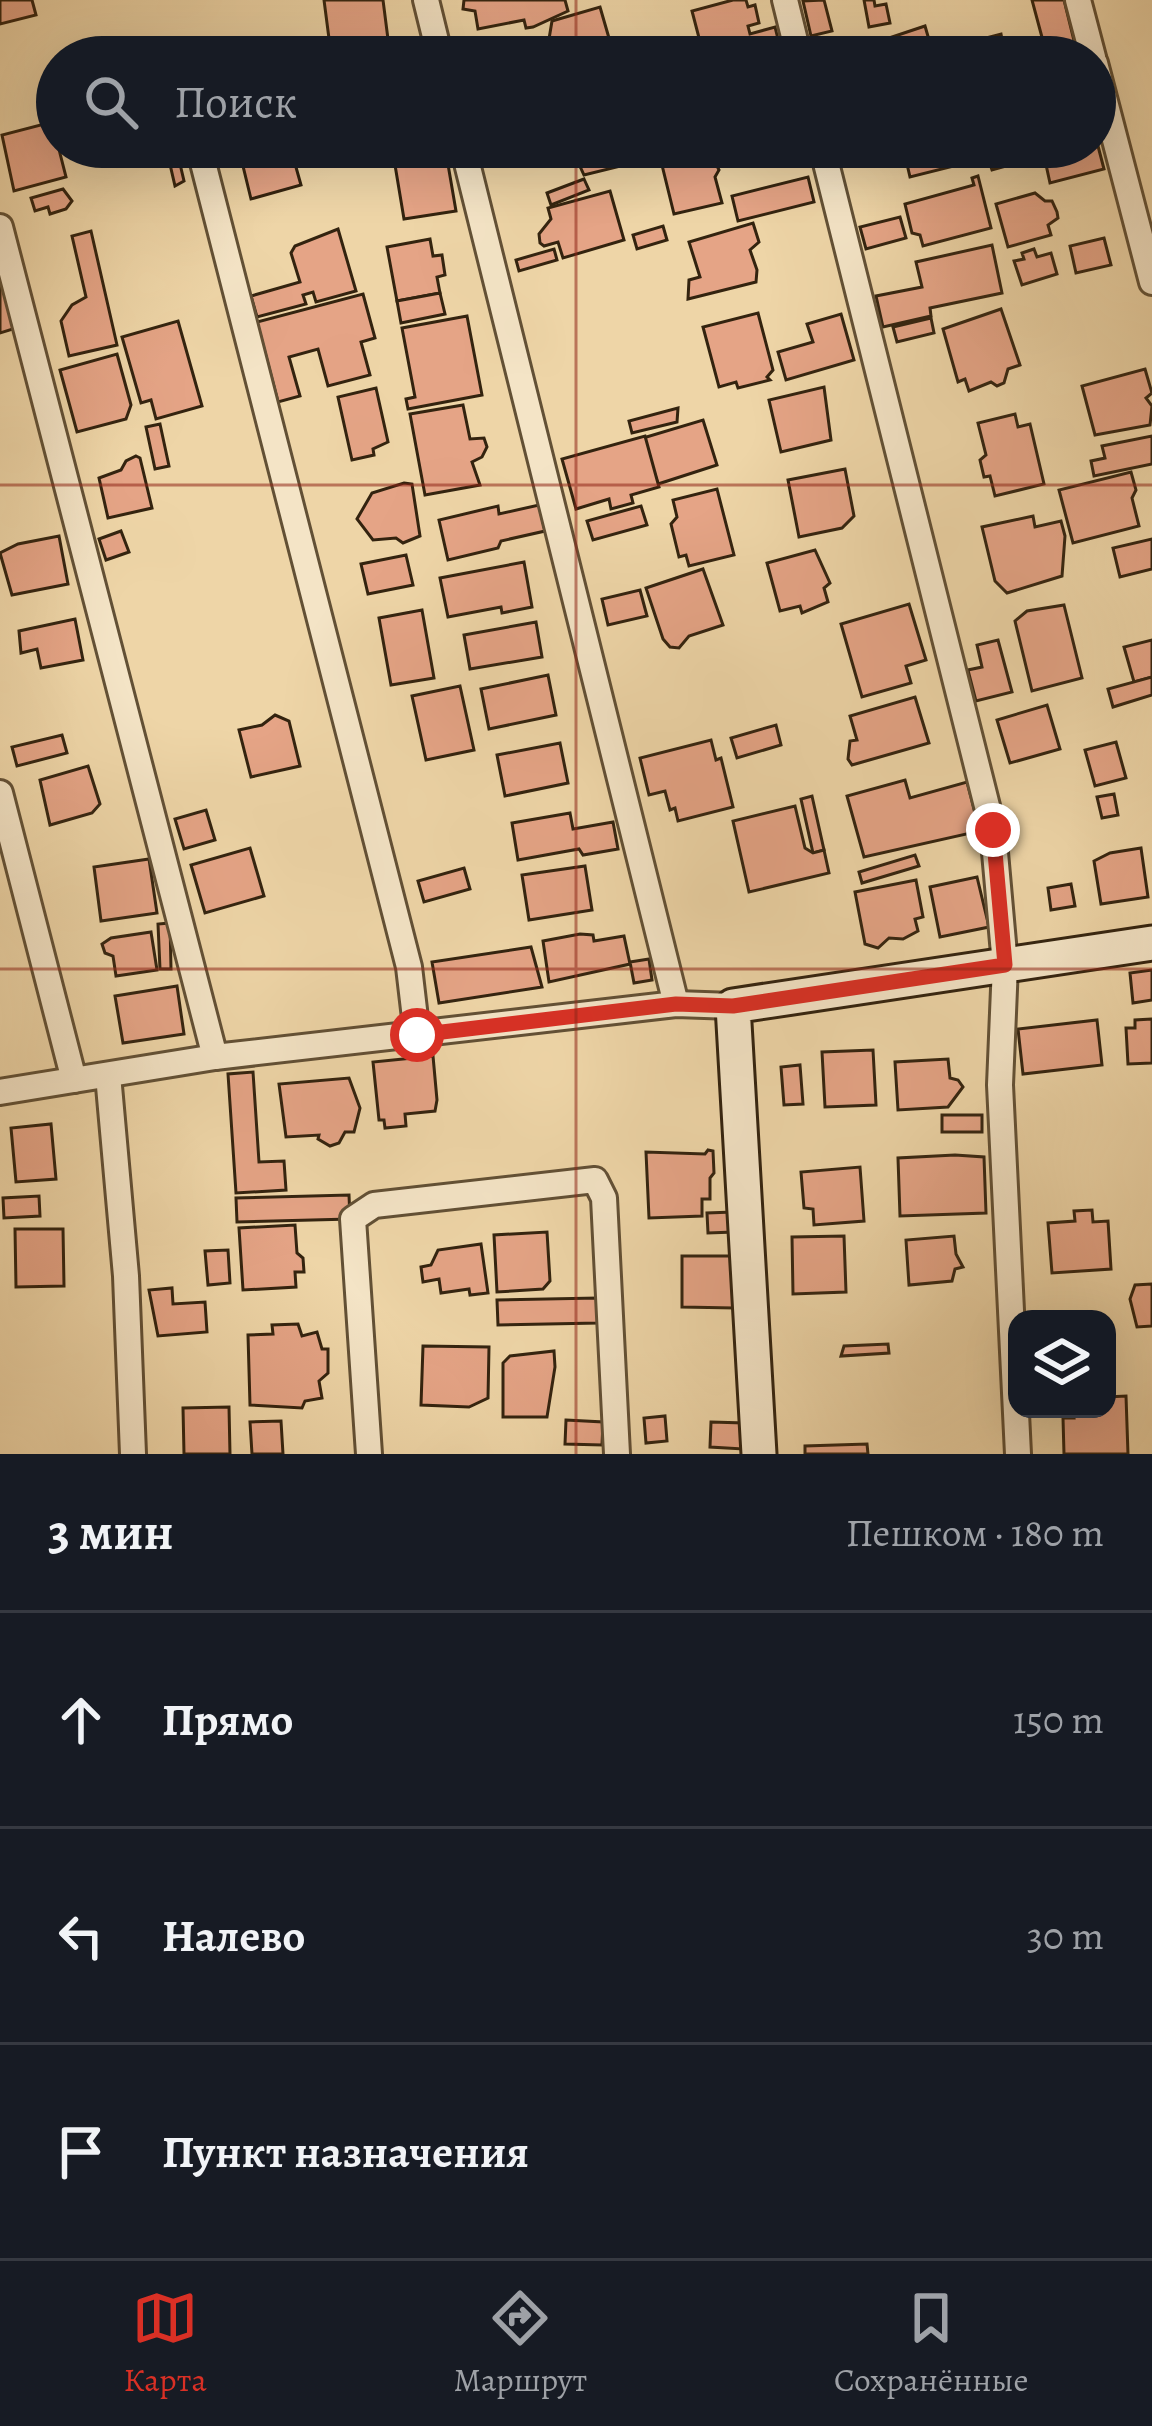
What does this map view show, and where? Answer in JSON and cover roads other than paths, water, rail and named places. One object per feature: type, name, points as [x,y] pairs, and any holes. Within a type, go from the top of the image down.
[{"type":"street","points":[[426,0],[435,36]]},
{"type":"street","points":[[785,0],[794,36]]},
{"type":"street","points":[[1078,0],[1088,36]]},
{"type":"street","points":[[1116,144],[1152,282]]},
{"type":"street","points":[[204,168],[409,967],[417,1035]]},
{"type":"street","points":[[468,168],[676,1004]]},
{"type":"street","points":[[827,168],[993,830],[1005,965],[1000,1085],[1018,1454]]},
{"type":"street","points":[[0,227],[215,1057]]},
{"type":"street","points":[[0,793],[74,1080]]},
{"type":"street","points":[[0,1092],[215,1057],[676,1004],[733,1006],[1152,943]]},
{"type":"street","points":[[733,1006],[759,1454]]},
{"type":"street","points":[[109,1075],[126,1276],[133,1454]]},
{"type":"street","points":[[369,1454],[353,1219],[374,1205],[595,1180],[604,1198],[617,1454]]}]
